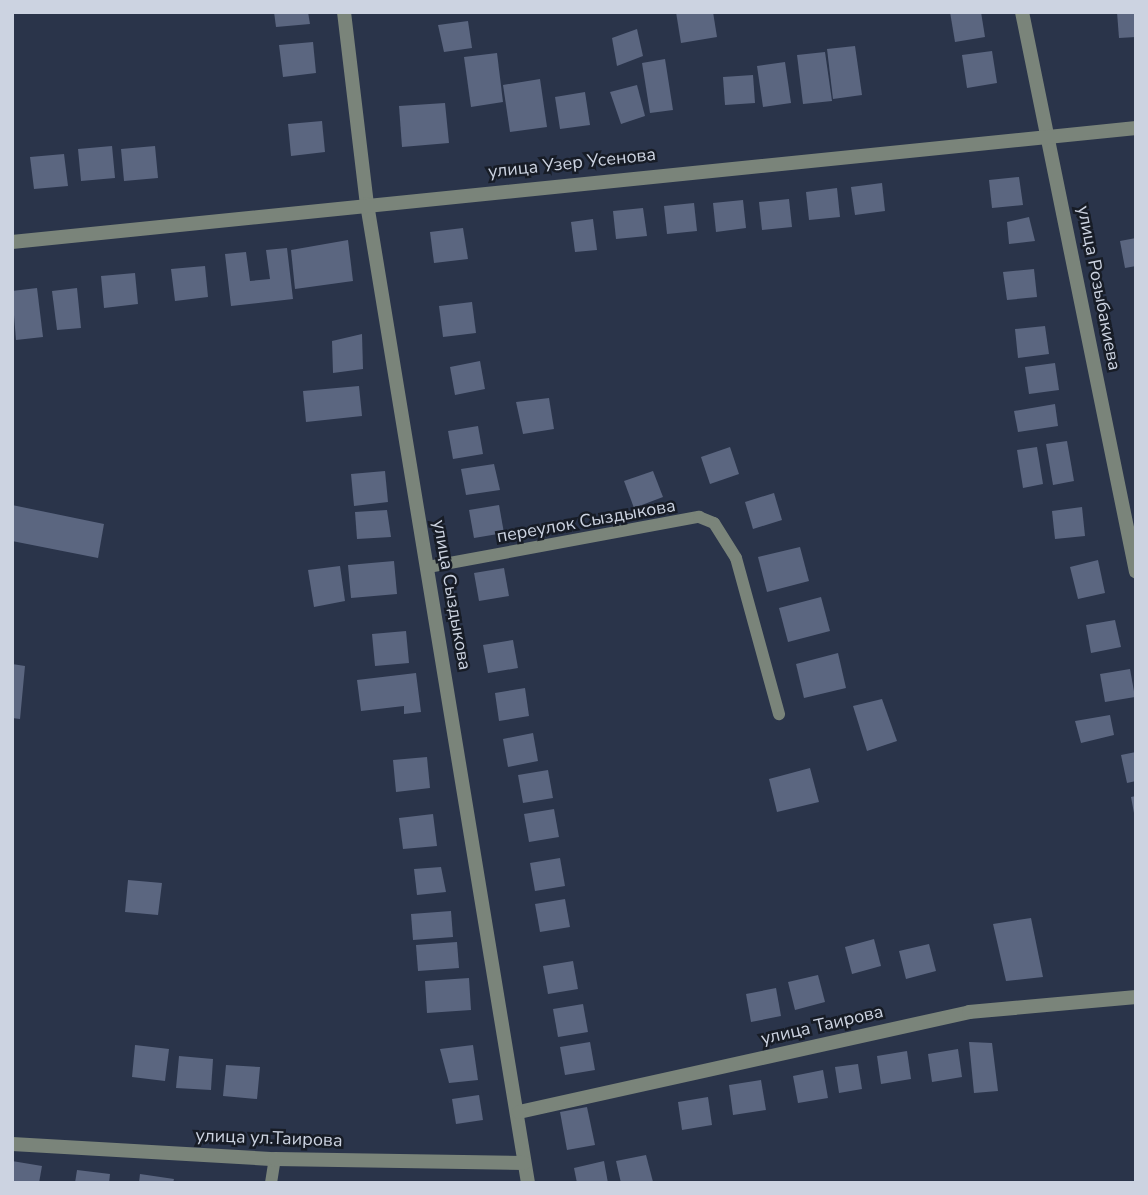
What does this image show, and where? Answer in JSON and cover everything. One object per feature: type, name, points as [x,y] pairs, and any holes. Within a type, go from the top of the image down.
[{"type":"street","name":"улица Сыздыкова","points":[[344,12],[367,204],[519,1112],[528,1183]]},
{"type":"street","name":"улица Розыбакиева","points":[[1022,12],[1049,132],[1136,572]]},
{"type":"street","name":"улица Узер Усенова","points":[[12,242],[1049,132],[1136,128]]},
{"type":"street","name":"улица Таирова","points":[[519,1112],[969,1012],[1136,997]]},
{"type":"street","name":"улица ул.Таирова","points":[[12,1143],[275,1159],[524,1163]]},
{"type":"lane","name":"переулок Сыздыкова","points":[[428,567],[699,517],[714,523],[736,558],[779,714]]},
{"type":"lane","points":[[271,1183],[275,1159]]},
{"type":"building","points":[[274,12],[308,12],[310,24],[276,27]]},
{"type":"building","points":[[676,12],[713,12],[717,37],[681,43]]},
{"type":"building","points":[[950,12],[981,12],[985,37],[955,42]]},
{"type":"building","points":[[1117,12],[1136,12],[1136,37],[1119,38]]},
{"type":"building","points":[[468,21],[472,48],[444,52],[438,25]]},
{"type":"building","points":[[637,29],[643,56],[617,66],[612,38]]},
{"type":"building","points":[[313,42],[316,73],[283,77],[279,45]]},
{"type":"building","points":[[855,46],[862,95],[833,99],[827,49]]},
{"type":"building","points":[[992,51],[997,83],[967,88],[962,55]]},
{"type":"building","points":[[825,52],[832,101],[803,104],[797,55]]},
{"type":"building","points":[[497,53],[503,102],[471,107],[464,57]]},
{"type":"building","points":[[665,59],[673,110],[650,113],[642,63]]},
{"type":"building","points":[[785,62],[791,103],[763,107],[757,66]]},
{"type":"building","points":[[753,75],[755,103],[725,105],[723,77]]},
{"type":"building","points":[[540,79],[547,127],[510,132],[503,85]]},
{"type":"building","points":[[637,85],[645,116],[621,124],[610,92]]},
{"type":"building","points":[[585,92],[590,125],[560,129],[555,97]]},
{"type":"building","points":[[445,103],[449,143],[402,147],[399,106]]},
{"type":"building","points":[[322,121],[325,152],[291,156],[288,124]]},
{"type":"building","points":[[112,146],[115,178],[81,181],[78,149]]},
{"type":"building","points":[[155,146],[158,178],[124,181],[121,149]]},
{"type":"building","points":[[64,154],[68,186],[34,189],[30,157]]},
{"type":"building","points":[[1019,177],[1023,205],[992,208],[989,180]]},
{"type":"building","points":[[882,183],[885,211],[855,215],[851,187]]},
{"type":"building","points":[[837,188],[840,217],[809,220],[806,192]]},
{"type":"building","points":[[789,199],[792,227],[762,230],[759,202]]},
{"type":"building","points":[[743,200],[746,228],[716,232],[713,203]]},
{"type":"building","points":[[694,203],[697,231],[667,234],[664,206]]},
{"type":"building","points":[[643,208],[647,236],[616,239],[613,211]]},
{"type":"building","points":[[1029,217],[1035,241],[1009,244],[1007,222]]},
{"type":"building","points":[[593,219],[597,250],[575,252],[571,222]]},
{"type":"building","points":[[463,228],[468,259],[434,263],[430,232]]},
{"type":"building","points":[[1136,238],[1136,266],[1125,268],[1120,241]]},
{"type":"building","points":[[348,240],[353,281],[295,289],[291,250]]},
{"type":"building","points":[[287,248],[293,299],[231,306],[225,254],[246,252],[250,281],[270,279],[266,250]]},
{"type":"building","points":[[205,266],[208,297],[175,301],[171,269]]},
{"type":"building","points":[[1034,269],[1037,297],[1007,300],[1003,272]]},
{"type":"building","points":[[135,273],[138,304],[104,308],[101,276]]},
{"type":"building","points":[[37,288],[43,337],[16,340],[12,291]]},
{"type":"building","points":[[77,288],[81,328],[57,330],[52,291]]},
{"type":"building","points":[[472,302],[476,333],[443,337],[439,306]]},
{"type":"building","points":[[1045,326],[1049,354],[1018,358],[1015,329]]},
{"type":"building","points":[[362,334],[363,369],[333,373],[332,341]]},
{"type":"building","points":[[480,361],[485,389],[455,395],[450,367]]},
{"type":"building","points":[[1055,363],[1059,390],[1029,394],[1025,367]]},
{"type":"building","points":[[359,386],[362,416],[306,422],[303,391]]},
{"type":"building","points":[[549,398],[554,429],[523,434],[516,402]]},
{"type":"building","points":[[1055,404],[1058,426],[1018,432],[1014,411]]},
{"type":"building","points":[[478,426],[483,454],[453,459],[448,431]]},
{"type":"building","points":[[1067,441],[1074,481],[1053,485],[1046,444]]},
{"type":"building","points":[[730,447],[739,474],[710,484],[701,457]]},
{"type":"building","points":[[1037,447],[1043,484],[1023,488],[1017,450]]},
{"type":"building","points":[[494,464],[500,490],[466,495],[461,469]]},
{"type":"building","points":[[385,471],[388,502],[354,506],[351,474]]},
{"type":"building","points":[[653,471],[663,497],[634,508],[624,481]]},
{"type":"building","points":[[774,493],[782,520],[753,529],[745,502]]},
{"type":"building","points":[[12,505],[104,524],[98,558],[12,541]]},
{"type":"building","points":[[499,505],[504,533],[474,538],[469,510]]},
{"type":"building","points":[[1082,507],[1085,536],[1055,539],[1052,511]]},
{"type":"building","points":[[387,510],[391,537],[357,539],[355,512]]},
{"type":"building","points":[[800,547],[809,581],[767,592],[758,557]]},
{"type":"building","points":[[1098,560],[1105,593],[1078,599],[1070,567]]},
{"type":"building","points":[[394,561],[397,594],[351,598],[348,565]]},
{"type":"building","points":[[340,566],[345,601],[314,607],[308,570]]},
{"type":"building","points":[[504,568],[509,596],[479,601],[474,573]]},
{"type":"building","points":[[821,597],[830,631],[788,642],[779,608]]},
{"type":"building","points":[[1115,620],[1121,647],[1091,653],[1086,625]]},
{"type":"building","points":[[406,631],[409,663],[375,666],[372,634]]},
{"type":"building","points":[[513,640],[518,668],[488,673],[483,645]]},
{"type":"building","points":[[838,653],[846,688],[804,698],[796,664]]},
{"type":"building","points":[[12,664],[25,666],[20,719],[12,718]]},
{"type":"building","points":[[1130,669],[1135,697],[1105,702],[1100,674]]},
{"type":"building","points":[[416,673],[421,712],[404,714],[404,706],[361,711],[357,680]]},
{"type":"building","points":[[525,688],[529,716],[499,721],[495,693]]},
{"type":"building","points":[[882,699],[897,741],[867,751],[853,706]]},
{"type":"building","points":[[1110,715],[1114,735],[1081,743],[1075,721]]},
{"type":"building","points":[[533,733],[538,761],[508,767],[503,739]]},
{"type":"building","points":[[1136,752],[1136,781],[1127,783],[1121,755]]},
{"type":"building","points":[[427,757],[430,788],[396,792],[393,760]]},
{"type":"building","points":[[810,768],[819,802],[777,812],[769,779]]},
{"type":"building","points":[[548,770],[553,798],[523,803],[518,775]]},
{"type":"building","points":[[1136,796],[1136,813],[1134,813],[1131,797]]},
{"type":"building","points":[[554,809],[559,837],[529,842],[524,814]]},
{"type":"building","points":[[433,814],[437,846],[403,849],[399,818]]},
{"type":"building","points":[[560,858],[565,886],[535,891],[530,863]]},
{"type":"building","points":[[441,867],[446,892],[417,895],[414,869]]},
{"type":"building","points":[[128,880],[162,883],[158,915],[125,912]]},
{"type":"building","points":[[565,899],[570,927],[540,932],[535,904]]},
{"type":"building","points":[[451,911],[453,937],[413,940],[411,914]]},
{"type":"building","points":[[1031,918],[1043,977],[1006,981],[993,924]]},
{"type":"building","points":[[874,939],[881,966],[852,974],[845,947]]},
{"type":"building","points":[[457,942],[459,968],[418,971],[416,945]]},
{"type":"building","points":[[929,944],[936,971],[906,979],[899,951]]},
{"type":"building","points":[[573,961],[578,989],[548,994],[543,966]]},
{"type":"building","points":[[818,975],[825,1002],[795,1010],[788,982]]},
{"type":"building","points":[[469,978],[471,1010],[427,1013],[425,981]]},
{"type":"building","points":[[776,988],[781,1016],[751,1022],[746,994]]},
{"type":"building","points":[[583,1004],[588,1032],[558,1037],[553,1009]]},
{"type":"building","points":[[590,1042],[595,1070],[565,1075],[560,1047]]},
{"type":"building","points":[[969,1042],[992,1043],[998,1091],[974,1093]]},
{"type":"building","points":[[135,1045],[169,1049],[165,1081],[132,1077]]},
{"type":"building","points":[[473,1045],[478,1080],[449,1083],[440,1049]]},
{"type":"building","points":[[958,1049],[962,1077],[932,1082],[928,1054]]},
{"type":"building","points":[[907,1051],[911,1079],[881,1084],[877,1056]]},
{"type":"building","points":[[179,1056],[213,1059],[211,1090],[176,1088]]},
{"type":"building","points":[[858,1064],[862,1089],[839,1093],[835,1067]]},
{"type":"building","points":[[226,1065],[260,1067],[257,1099],[223,1096]]},
{"type":"building","points":[[823,1070],[828,1098],[798,1103],[793,1076]]},
{"type":"building","points":[[761,1080],[766,1110],[733,1115],[729,1085]]},
{"type":"building","points":[[479,1095],[483,1120],[456,1124],[452,1099]]},
{"type":"building","points":[[708,1097],[712,1125],[682,1130],[678,1102]]},
{"type":"building","points":[[587,1107],[595,1145],[567,1150],[560,1112]]},
{"type":"building","points":[[646,1155],[653,1182],[621,1183],[616,1161]]},
{"type":"building","points":[[12,1161],[42,1166],[39,1183],[12,1183]]},
{"type":"building","points":[[604,1161],[608,1183],[577,1183],[574,1168]]},
{"type":"building","points":[[77,1170],[110,1174],[109,1183],[75,1183]]},
{"type":"building","points":[[140,1174],[174,1179],[173,1183],[139,1183]]}]
